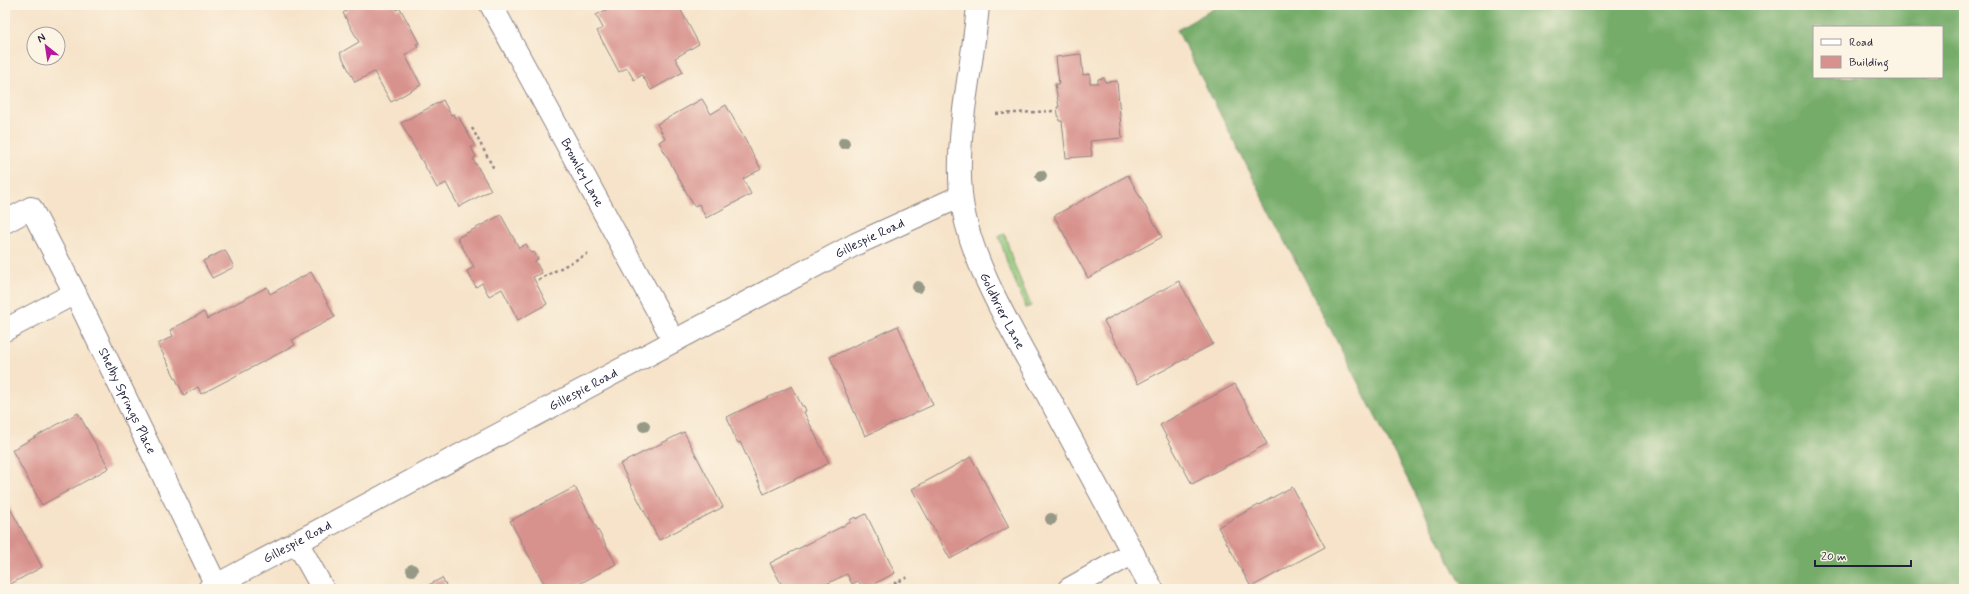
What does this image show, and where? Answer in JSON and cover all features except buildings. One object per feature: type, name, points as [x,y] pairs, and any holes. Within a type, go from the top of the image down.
[{"type":"street","name":"Bromley Lane","points":[[491,5],[674,341]]},
{"type":"street","name":"Goldbrier Lane","points":[[978,5],[961,128],[959,166],[961,196],[969,234],[993,293],[1152,589]]},
{"type":"street","name":"Gillespie Road","points":[[212,587],[856,244],[961,196]]},
{"type":"street","name":"Shelby Springs Place","points":[[5,222],[31,208],[75,293],[212,587]]},
{"type":"street","points":[[5,330],[75,293]]},
{"type":"street","points":[[297,542],[323,589]]},
{"type":"street","points":[[1069,589],[1133,553]]},
{"type":"path","points":[[996,114],[1054,110]]},
{"type":"path","points":[[472,128],[494,169]]},
{"type":"path","points":[[538,280],[589,253]]},
{"type":"path","points":[[883,589],[910,576]]},
{"type":"path","points":[[855,585],[858,589]]},
{"type":"green space","points":[[1220,5],[1964,5],[1964,589],[1464,589],[1177,30]]},
{"type":"green space","points":[[1005,234],[1012,259],[1031,306],[1026,308],[1007,262],[999,236]]}]
